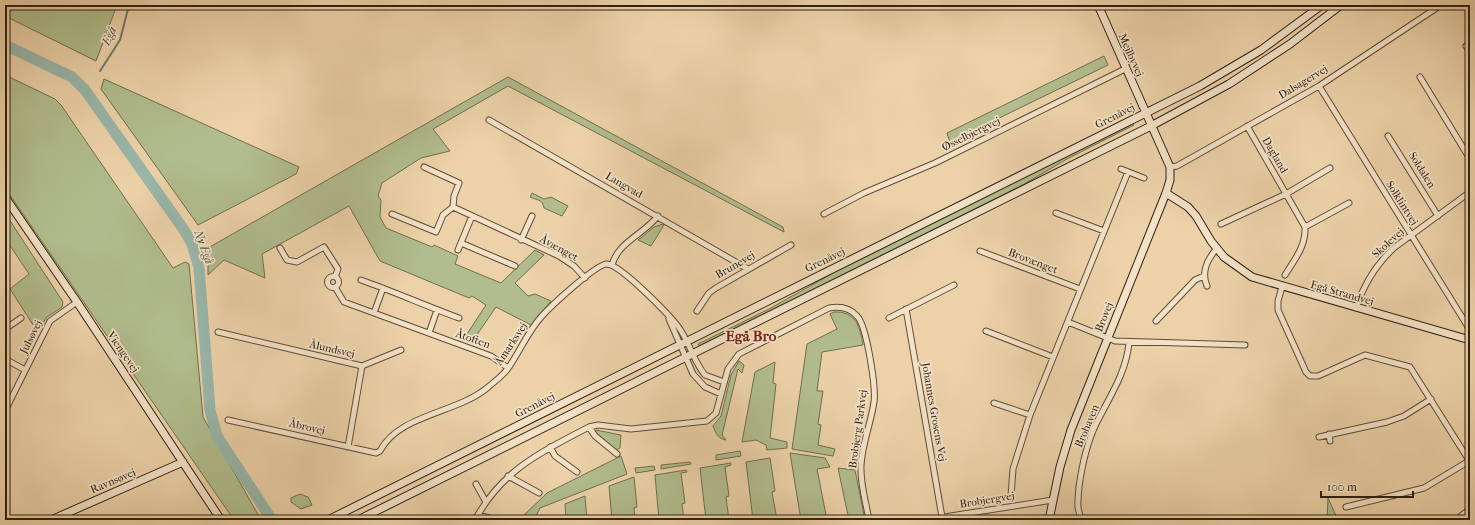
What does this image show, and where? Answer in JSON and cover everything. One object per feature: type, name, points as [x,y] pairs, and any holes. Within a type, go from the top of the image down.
[{"type":"main road","name":"Mejlbyvej","points":[[1098,5],[1151,126]]},
{"type":"main road","name":"Grenåvej","points":[[328,520],[1146,113],[1240,64],[1279,38],[1322,5]]},
{"type":"main road","name":"Grenåvej","points":[[358,520],[1151,126],[1230,84],[1290,44],[1341,5]]},
{"type":"main road","points":[[1151,126],[1170,167]]},
{"type":"main road","name":"Brovej","points":[[1049,520],[1069,438],[1166,193],[1170,180],[1170,167]]},
{"type":"main road","name":"Egå Strandvej","points":[[1166,193],[1188,207],[1196,216],[1217,248],[1234,266],[1252,277],[1282,287],[1470,340]]},
{"type":"main road","name":"Viengevej","points":[[5,197],[77,302],[221,520]]},
{"type":"main road","name":"Ravnsøvej","points":[[51,520],[183,462]]},
{"type":"street","name":"Dalsagervej","points":[[1170,167],[1177,166],[1318,86],[1441,5]]},
{"type":"street","points":[[1466,46],[1470,52]]},
{"type":"street","name":"Øsselbjergvej","points":[[824,214],[864,193],[935,163],[1125,69]]},
{"type":"street","points":[[1420,77],[1470,159]]},
{"type":"street","name":"Solklintvej","points":[[1318,86],[1470,330]]},
{"type":"street","name":"Langvad","points":[[489,120],[748,269]]},
{"type":"street","name":"Dagland","points":[[1247,126],[1304,227]]},
{"type":"street","name":"Soldalen","points":[[1388,136],[1438,216]]},
{"type":"street","points":[[392,214],[436,232],[443,216],[453,207],[454,196],[459,183],[424,168]]},
{"type":"street","points":[[1221,224],[1286,194],[1330,168]]},
{"type":"street","points":[[1121,169],[1144,178]]},
{"type":"street","points":[[1011,496],[1013,469],[1030,415],[1128,172]]},
{"type":"street","name":"Skolevej","points":[[1356,308],[1365,285],[1377,266],[1395,247],[1470,192]]},
{"type":"street","points":[[1285,275],[1302,247],[1305,235],[1304,227],[1349,203]]},
{"type":"street","name":"Åvænget","points":[[453,207],[567,261],[585,278]]},
{"type":"street","points":[[1056,213],[1104,231]]},
{"type":"street","points":[[458,250],[472,216]]},
{"type":"street","name":"Åvænget","points":[[521,240],[532,216]]},
{"type":"street","points":[[658,216],[620,249],[614,257],[612,265],[655,302],[676,324],[705,376],[724,382]]},
{"type":"street","points":[[461,243],[515,266]]},
{"type":"street","name":"Brunevej","points":[[697,311],[709,293],[791,245]]},
{"type":"street","points":[[280,248],[288,260],[297,262],[324,247],[338,269],[335,277],[338,283],[335,287],[330,287],[327,282],[330,278],[335,277]]},
{"type":"street","points":[[1207,286],[1204,276],[1209,258],[1217,248]]},
{"type":"street","name":"Brovænget","points":[[980,251],[1080,290]]},
{"type":"street","name":"Åmarksvej","points":[[380,451],[385,441],[398,430],[486,389],[508,368],[541,317],[601,265],[612,265]]},
{"type":"street","points":[[1156,322],[1195,280],[1204,276]]},
{"type":"street","name":"Åtoften","points":[[361,280],[459,318]]},
{"type":"street","points":[[889,318],[954,285]]},
{"type":"street","name":"Åtoften","points":[[335,287],[344,302],[491,356],[508,368]]},
{"type":"street","points":[[1282,287],[1278,302],[1278,310],[1306,372],[1310,376],[1318,376],[1365,355],[1410,367],[1470,462],[1424,488],[1346,507]]},
{"type":"street","points":[[374,314],[383,288]]},
{"type":"street","name":"Julsøvej","points":[[5,411],[50,321],[77,302]]},
{"type":"street","name":"Brobjerg Parkvej","points":[[475,520],[486,502],[508,476],[522,464],[550,447],[589,428],[598,425],[631,429],[707,421],[716,413],[728,369],[742,352],[829,308],[842,307],[858,316],[864,327],[874,393],[861,465],[862,482],[869,520]]},
{"type":"street","points":[[429,333],[437,310]]},
{"type":"street","name":"Johannes Grosens Vej","points":[[906,310],[942,517]]},
{"type":"street","name":"Julsøvej","points":[[5,329],[21,318]]},
{"type":"street","points":[[669,318],[685,357],[698,381],[710,390],[721,394]]},
{"type":"street","points":[[1068,322],[1108,338],[1129,343],[1245,345]]},
{"type":"street","points":[[986,331],[1053,357]]},
{"type":"street","name":"Ålundsvej","points":[[218,332],[362,366],[348,447]]},
{"type":"street","name":"Brohaven","points":[[1082,520],[1078,512],[1077,503],[1083,462],[1096,424],[1120,378],[1128,359],[1129,343]]},
{"type":"street","points":[[362,366],[402,350]]},
{"type":"street","name":"Julsøvej","points":[[5,359],[25,370]]},
{"type":"street","points":[[1319,436],[1387,422],[1404,416],[1431,399]]},
{"type":"street","points":[[994,403],[1030,415]]},
{"type":"street","name":"Åbrovej","points":[[228,420],[376,453],[380,451]]},
{"type":"street","points":[[589,428],[595,436],[618,454]]},
{"type":"street","points":[[1329,434],[1330,441]]},
{"type":"street","points":[[550,447],[556,456],[577,472]]},
{"type":"street","points":[[508,476],[539,493]]},
{"type":"street","points":[[476,484],[486,502]]},
{"type":"street","name":"Brobjergvej","points":[[925,520],[1053,500]]},
{"type":"street","points":[[1456,520],[1470,509]]},
{"type":"street","points":[[478,514],[497,520]]},
{"type":"green space","points":[[5,5],[117,5],[96,61],[5,16]]},
{"type":"green space","points":[[1104,56],[1108,65],[950,142],[947,133]]},
{"type":"green space","points":[[5,75],[55,99],[61,105],[173,268],[185,262],[189,264],[203,417],[261,520],[234,520],[5,188]]},
{"type":"green space","points":[[508,77],[783,227],[784,232],[508,86],[433,129],[450,151],[421,158],[382,183],[378,196],[381,200],[380,217],[386,228],[432,247],[434,245],[458,256],[455,264],[501,283],[535,250],[544,255],[515,283],[528,296],[535,294],[551,301],[531,325],[496,307],[474,339],[467,334],[486,305],[472,296],[469,298],[380,261],[349,206],[262,254],[265,278],[224,260],[208,275],[208,248]]},
{"type":"green space","points":[[104,79],[299,167],[296,174],[198,225],[101,89]]},
{"type":"green space","points":[[1133,124],[1134,125],[1067,159],[1021,186],[699,346],[698,344],[769,309],[835,272]]},
{"type":"green space","points":[[532,193],[544,199],[551,197],[568,206],[562,216],[544,208],[541,201],[530,197]]},
{"type":"green space","points":[[5,213],[63,302],[62,307],[47,317],[37,331],[10,289],[29,274],[5,238]]},
{"type":"green space","points":[[664,225],[651,246],[638,240],[654,227]]},
{"type":"green space","points":[[834,312],[847,314],[856,321],[863,345],[822,352],[817,391],[823,391],[818,424],[821,425],[818,445],[835,449],[833,456],[792,449],[807,344],[837,329],[830,314]]},
{"type":"green space","points":[[739,361],[744,365],[742,373],[738,369],[722,435],[726,440],[719,437],[713,426],[721,416],[731,375]]},
{"type":"green space","points":[[775,362],[773,383],[776,384],[770,438],[787,442],[787,448],[767,450],[766,445],[756,440],[742,442],[755,372]]},
{"type":"green space","points":[[596,430],[621,435],[620,448],[616,450],[595,432]]},
{"type":"green space","points":[[740,451],[741,456],[716,460],[716,455]]},
{"type":"green space","points":[[790,453],[825,458],[830,467],[817,469],[827,520],[801,520]]},
{"type":"green space","points":[[621,456],[627,474],[540,508],[534,520],[519,520],[547,493]]},
{"type":"green space","points":[[770,458],[775,491],[772,492],[777,520],[753,520],[746,462]]},
{"type":"green space","points":[[690,462],[691,464],[661,469],[661,465]]},
{"type":"green space","points":[[731,463],[731,465],[725,467],[729,496],[726,497],[729,520],[706,520],[700,468]]},
{"type":"green space","points":[[654,466],[655,470],[636,473],[635,468]]},
{"type":"green space","points":[[838,468],[855,470],[865,520],[849,520]]},
{"type":"green space","points":[[686,470],[687,472],[681,473],[685,503],[682,504],[684,520],[659,520],[655,475]]},
{"type":"green space","points":[[634,477],[637,507],[634,508],[635,520],[612,520],[609,486]]},
{"type":"green space","points":[[300,494],[308,497],[312,505],[301,509],[291,502],[291,498]]},
{"type":"green space","points":[[585,496],[587,520],[566,520],[565,504]]},
{"type":"green space","points":[[1328,498],[1338,520],[1327,520]]},
{"type":"waterway","name":"Egå","points":[[100,71],[120,40],[129,5]]},
{"type":"waterway","name":"Ny Egå","points":[[5,45],[72,77],[85,90],[184,230],[192,244],[199,268],[210,410],[217,436],[272,520]]},
{"type":"waterway","name":"Ny Egå","points":[[85,90],[88,86]]},
{"type":"district","name":"Egå Bro","points":[[751,336]]}]
